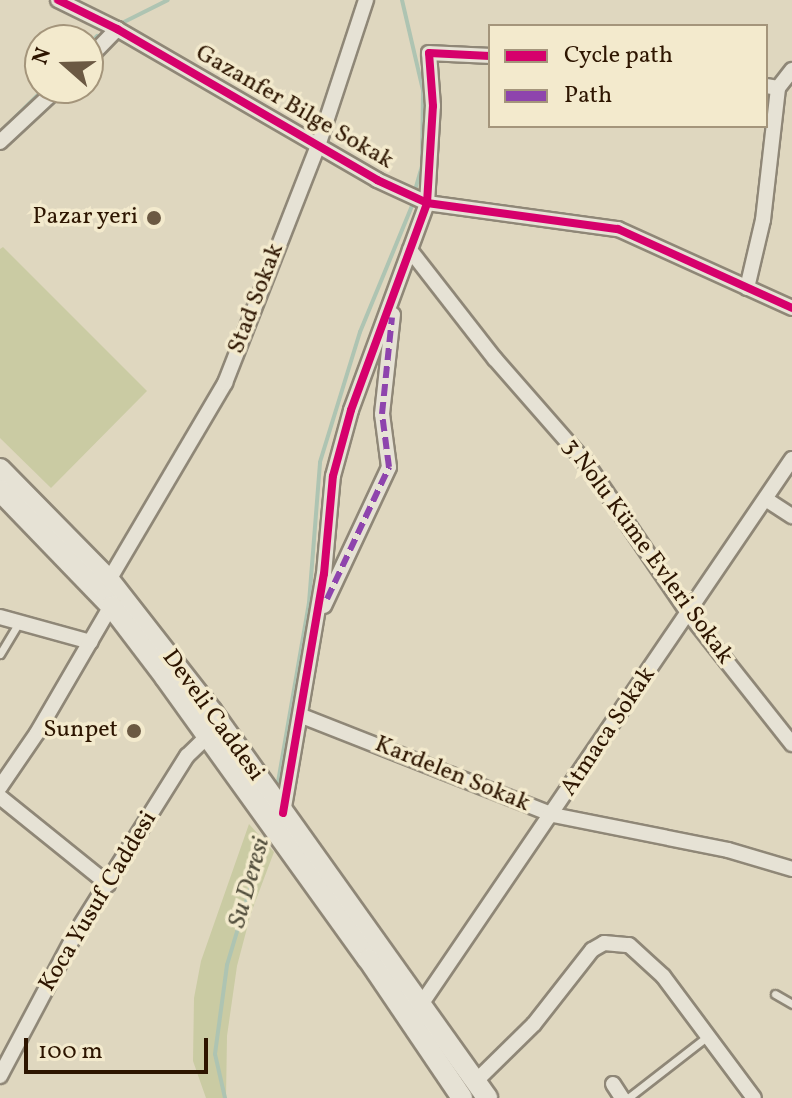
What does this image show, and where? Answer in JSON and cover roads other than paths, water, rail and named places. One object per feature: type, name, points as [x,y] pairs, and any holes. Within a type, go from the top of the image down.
[{"type":"main road","name":"Develi Caddesi","points":[[0,469],[109,580],[271,807],[422,1003],[482,1090]]},
{"type":"main road","name":"Develi Caddesi","points":[[0,491],[111,606],[208,736],[271,807],[462,1098]]},
{"type":"street","name":"Gazanfer Bilge Sokak","points":[[58,0],[117,29],[377,180],[427,203],[618,229],[792,308]]},
{"type":"street","name":"Stad Sokak","points":[[109,580],[225,383],[318,146],[366,0]]},
{"type":"street","points":[[104,42],[117,29]]},
{"type":"street","points":[[271,807],[302,716],[317,621],[333,476],[351,410],[427,203],[433,106],[429,53],[488,56]]},
{"type":"street","points":[[747,288],[763,220],[772,87],[792,70]]},
{"type":"street","points":[[0,142],[41,104]]},
{"type":"street","name":"3 Nolu Küme Evleri Sokak","points":[[410,250],[495,359],[587,464],[689,614],[792,744]]},
{"type":"street","points":[[317,621],[389,467],[382,414],[395,290]]},
{"type":"street","name":"Atmaca Sokak","points":[[422,1003],[553,815],[792,459]]},
{"type":"street","points":[[767,500],[792,516]]},
{"type":"street","points":[[0,787],[111,606]]},
{"type":"street","points":[[0,617],[91,642]]},
{"type":"street","name":"Kardelen Sokak","points":[[302,716],[553,815],[728,850],[792,869]]},
{"type":"street","name":"Koca Yusuf Caddesi","points":[[0,1076],[74,936],[187,756],[208,736]]},
{"type":"street","points":[[0,797],[108,884]]},
{"type":"street","points":[[482,1090],[592,950],[604,943],[629,945],[663,976],[754,1098]]},
{"type":"street","points":[[613,1084],[622,1098]]},
{"type":"lane","points":[[0,654],[19,622]]},
{"type":"lane","points":[[775,994],[792,1004]]},
{"type":"lane","points":[[628,1098],[708,1036]]},
{"type":"waterway","points":[[122,23],[168,0]]},
{"type":"waterway","name":"Su Deresi","points":[[402,0],[423,90],[422,166],[416,187]]},
{"type":"waterway","points":[[0,132],[29,104]]},
{"type":"waterway","name":"Su Deresi","points":[[277,788],[309,603],[320,462],[360,332],[412,206]]},
{"type":"waterway","name":"Su Deresi","points":[[225,1098],[215,1054],[227,965],[267,832]]},
{"type":"place","name":"Pazar yeri","points":[[154,218]]},
{"type":"place","name":"Sunpet","points":[[134,731]]}]
